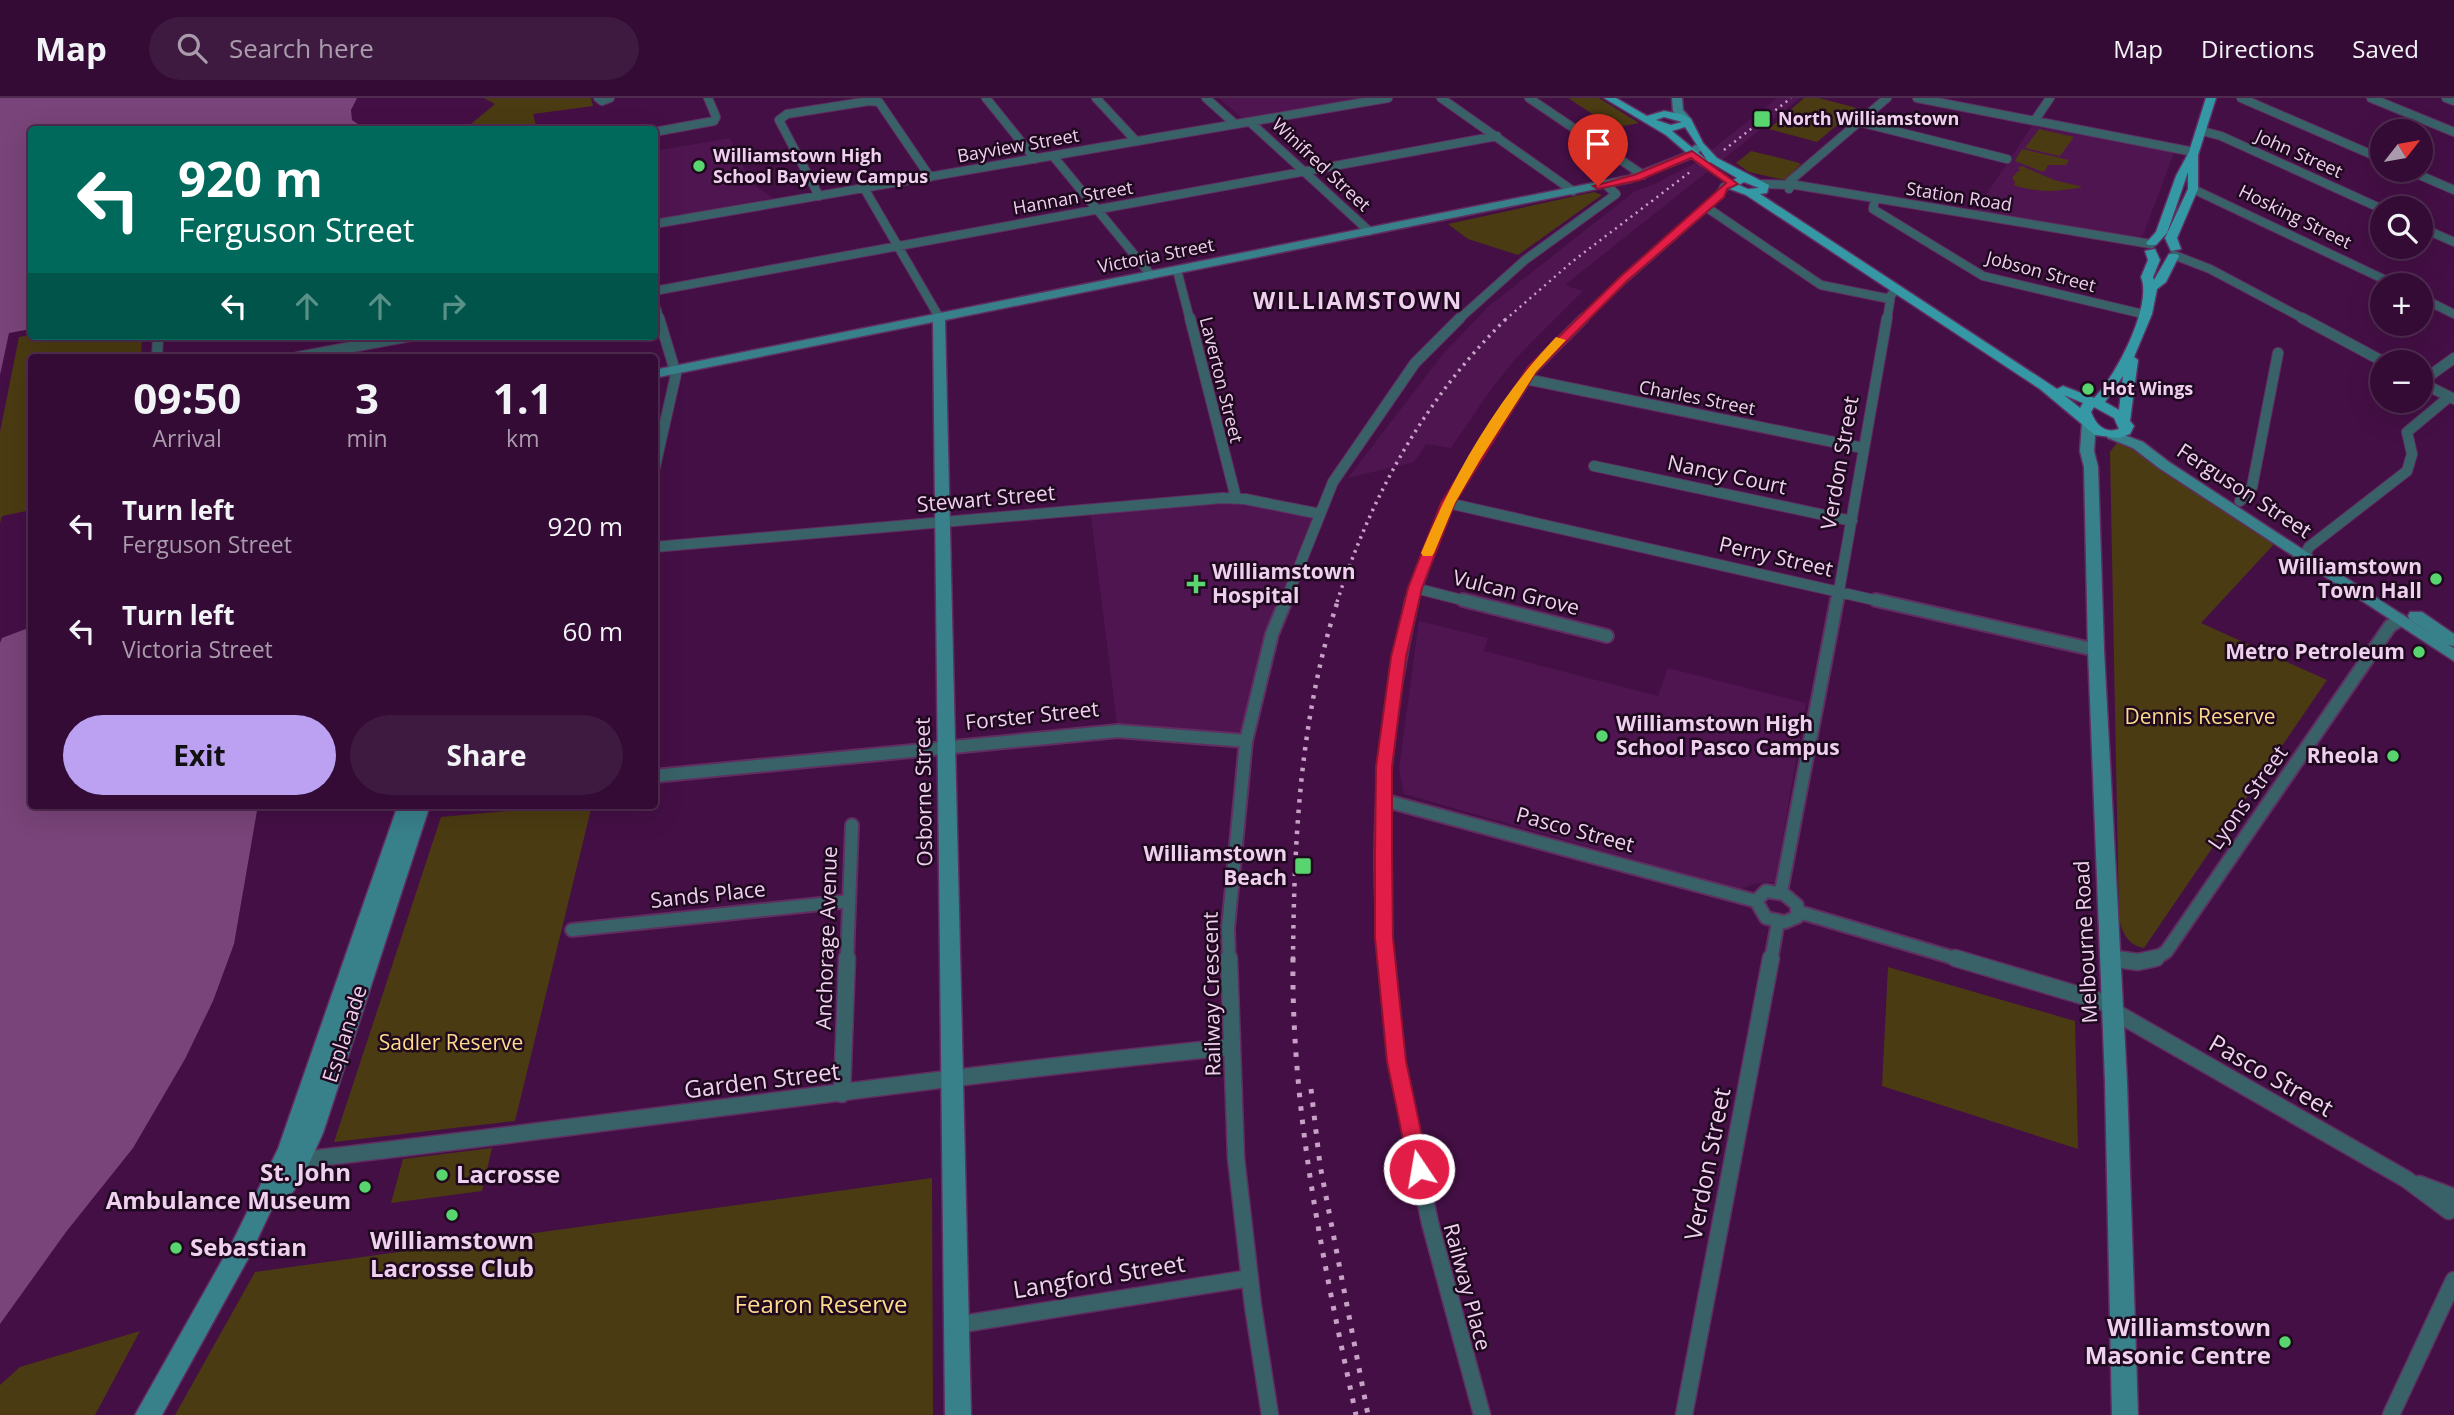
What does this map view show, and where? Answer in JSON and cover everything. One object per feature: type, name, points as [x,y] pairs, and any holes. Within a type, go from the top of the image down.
[{"type":"main road","points":[[1609,98],[1672,133],[1739,188],[2045,386],[2099,432],[2113,435],[2125,431],[2133,346]]},
{"type":"main road","points":[[1619,98],[1641,110],[1686,120]]},
{"type":"main road","points":[[2087,422],[2084,410],[2109,392],[2133,346],[2151,288],[2147,277],[2154,260],[2151,247],[2161,233],[2177,186],[2194,152],[2211,98]]},
{"type":"main road","points":[[1663,114],[1650,118],[1655,125],[1678,128],[1686,125],[1686,120]]},
{"type":"main road","points":[[1686,120],[1691,149]]},
{"type":"main road","points":[[1691,149],[1762,186],[1787,210],[1898,292],[2067,392],[2095,403],[2124,421]]},
{"type":"main road","points":[[2151,288],[2160,282],[2175,253],[2171,236],[2193,189],[2194,152]]},
{"type":"main road","points":[[1739,188],[1740,179],[1762,186]]},
{"type":"main road","points":[[1739,188],[1762,186]]},
{"type":"main road","name":"Hosking Street","points":[[2177,186],[2193,189]]},
{"type":"main road","points":[[2151,247],[2175,253]]},
{"type":"street","points":[[598,98],[597,100],[603,101],[610,98]]},
{"type":"street","points":[[658,131],[714,121],[716,117],[708,98]]},
{"type":"street","points":[[986,98],[1035,159]]},
{"type":"street","points":[[1096,98],[1136,141]]},
{"type":"street","points":[[1206,98],[1235,124]]},
{"type":"street","name":"Bayview Street","points":[[658,223],[1388,98]]},
{"type":"street","points":[[1441,98],[1573,191]]},
{"type":"street","points":[[1450,98],[1460,109]]},
{"type":"street","points":[[1529,98],[1643,175]]},
{"type":"street","points":[[1663,114],[1670,108],[1670,98]]},
{"type":"street","points":[[1677,98],[1678,110],[1686,120]]},
{"type":"street","points":[[1789,187],[1806,166],[1887,98]]},
{"type":"street","points":[[1917,98],[2194,152]]},
{"type":"street","points":[[2035,120],[2050,98]]},
{"type":"street","points":[[2241,98],[2370,154]]},
{"type":"street","points":[[2371,98],[2454,132]]},
{"type":"street","points":[[2446,98],[2454,101]]},
{"type":"street","points":[[819,196],[779,120],[787,114],[869,101],[879,102],[930,177]]},
{"type":"street","name":"Winifred Street","points":[[1250,122],[1369,231]]},
{"type":"street","points":[[1859,122],[2007,159]]},
{"type":"street","name":"John Street","points":[[2202,131],[2221,136],[2370,204]]},
{"type":"street","name":"Hannan Street","points":[[658,290],[1497,136]]},
{"type":"street","name":"Victoria Street","points":[[658,373],[1601,185],[1643,175],[1691,149]]},
{"type":"street","points":[[1053,156],[1151,275]]},
{"type":"street","points":[[2433,181],[2454,190]]},
{"type":"street","name":"Railway Crescent","points":[[1270,1415],[1236,1158],[1228,928],[1246,741],[1272,634],[1335,479],[1384,405],[1415,363],[1490,290],[1525,260],[1609,198],[1610,194],[1601,185]]},
{"type":"street","name":"Station Road","points":[[1762,186],[1789,187],[2151,247]]},
{"type":"street","name":"Osborne Street","points":[[864,188],[939,317],[958,1415]]},
{"type":"street","name":"Railway Place","points":[[1482,1415],[1430,1223],[1396,1061],[1384,938],[1383,800],[1384,767],[1399,657],[1415,588],[1448,503],[1525,379],[1582,318],[1706,207],[1720,195],[1739,188]]},
{"type":"street","name":"Hosking Street","points":[[2193,189],[2206,192],[2371,273]]},
{"type":"street","name":"Jobson Street","points":[[1874,201],[1872,207],[1876,211],[1983,276],[2143,314]]},
{"type":"street","points":[[1706,207],[1821,285],[1898,292]]},
{"type":"street","points":[[2433,233],[2454,242]]},
{"type":"street","points":[[2175,253],[2370,355]]},
{"type":"street","name":"Laverton Street","points":[[1177,270],[1236,498]]},
{"type":"street","name":"Verdon Street","points":[[1781,892],[1852,521],[1863,448],[1898,292]]},
{"type":"street","points":[[2433,304],[2454,314]]},
{"type":"street","points":[[658,315],[675,370],[658,451]]},
{"type":"street","points":[[314,354],[389,340]]},
{"type":"street","points":[[2240,501],[2252,487],[2278,353]]},
{"type":"street","points":[[2433,373],[2454,358]]},
{"type":"street","name":"Charles Street","points":[[1525,379],[1863,448]]},
{"type":"street","points":[[2309,554],[2407,471],[2412,454],[2407,432],[2452,398],[2433,388]]},
{"type":"street","name":"Ferguson Street","points":[[2124,421],[2138,434],[2240,501],[2400,620],[2454,656]]},
{"type":"street","name":"Melbourne Road","points":[[2087,422],[2091,467],[2108,958],[2113,1008],[2124,1415]]},
{"type":"street","points":[[2091,467],[2113,435]]},
{"type":"street","name":"Ferguson Street","points":[[2113,435],[2138,444],[2164,465],[2454,641]]},
{"type":"street","name":"Nancy Court","points":[[1594,466],[1852,521]]},
{"type":"street","name":"Stewart Street","points":[[658,547],[1236,498],[1320,514]]},
{"type":"street","name":"Perry Street","points":[[1448,503],[2096,650]]},
{"type":"street","name":"Vulcan Grove","points":[[1415,588],[1607,636]]},
{"type":"street","name":"Lyons Street","points":[[2108,958],[2128,963],[2145,962],[2156,960],[2166,951],[2390,626],[2400,620]]},
{"type":"street","name":"Forster Street","points":[[658,776],[1127,730],[1246,741]]},
{"type":"street","name":"Pasco Street","points":[[1383,800],[1756,901]]},
{"type":"street","name":"Esplanade","points":[[148,1415],[317,1119],[415,809]]},
{"type":"street","name":"Anchorage Avenue","points":[[842,1094],[852,825]]},
{"type":"street","points":[[1766,891],[1781,892],[1794,900],[1799,912],[1792,921],[1777,922],[1763,915],[1756,901],[1766,891]]},
{"type":"street","name":"Sands Place","points":[[572,930],[849,901]]},
{"type":"street","name":"Pasco Street","points":[[1799,912],[2113,1008],[2453,1207]]},
{"type":"street","name":"Verdon Street","points":[[1684,1415],[1777,922]]},
{"type":"street","name":"Garden Street","points":[[292,1162],[1120,1058],[1231,1047]]},
{"type":"street","name":"Langford Street","points":[[956,1325],[1250,1278]]},
{"type":"street","points":[[2391,1415],[2454,1280]]},
{"type":"shaded area","points":[[0,98],[357,98],[351,110],[352,120],[361,126],[28,126],[28,330],[9,333],[0,375]]},
{"type":"shaded area","points":[[1219,98],[1365,98],[1242,118]]},
{"type":"shaded area","points":[[1777,98],[1800,98],[1565,285],[1583,291],[1517,357],[1451,448],[1426,444],[1414,462],[1348,478],[1443,354],[1489,306],[1635,191],[1655,184],[1695,163]]},
{"type":"shaded area","points":[[2032,126],[2174,153],[2143,235],[2135,239],[1975,211]]},
{"type":"shaded area","name":"Williamstown High School Bayview Campus","points":[[730,138],[750,182],[773,198],[658,218],[658,150]]},
{"type":"shaded area","name":"Williamstown Hospital","points":[[1213,499],[1320,514],[1272,633],[1246,741],[1118,731],[1090,509]]},
{"type":"shaded area","name":"Williamstown High School Pasco Campus","points":[[1419,621],[1488,638],[1484,651],[1658,696],[1668,668],[1806,703],[1775,882],[1756,883],[1740,890],[1404,794],[1399,769]]},
{"type":"shaded area","points":[[28,628],[28,809],[257,809],[234,944],[213,1001],[185,1059],[133,1148],[66,1232],[0,1324],[0,643],[2,638]]},
{"type":"green space","points":[[484,98],[591,98],[593,106],[533,114],[536,126],[469,126],[495,104]]},
{"type":"green space","points":[[1568,98],[1599,98],[1639,123],[1614,128]]},
{"type":"green space","points":[[1804,98],[1819,98],[1857,108],[1817,142],[1769,129]]},
{"type":"green space","points":[[2039,129],[2074,137],[2060,156],[2025,148]]},
{"type":"green space","points":[[2022,149],[2069,160],[2066,165],[2048,165],[2045,171],[2040,171],[2015,161]]},
{"type":"green space","points":[[1751,151],[1801,164],[1785,180],[1749,172],[1736,163]]},
{"type":"green space","points":[[2022,166],[2054,180],[2083,187],[2048,191],[2014,185],[2012,178],[2021,171],[2018,168]]},
{"type":"green space","points":[[1594,192],[1602,195],[1518,255],[1468,239],[1448,224]]},
{"type":"green space","points":[[28,336],[28,340],[142,340],[141,354],[28,354],[28,511],[2,516],[0,523],[0,432],[19,337]]},
{"type":"green space","name":"Dennis Reserve","points":[[2119,440],[2276,542],[2201,623],[2327,680],[2144,948],[2127,938],[2119,919],[2110,452]]},
{"type":"green space","name":"Sadler Reserve","points":[[530,809],[591,809],[515,1121],[334,1142],[441,817]]},
{"type":"green space","points":[[1888,967],[2075,1021],[2078,1149],[1882,1086]]},
{"type":"green space","name":"Lacrosse","points":[[492,1148],[482,1191],[391,1203],[403,1159]]},
{"type":"green space","name":"Fearon Reserve","points":[[932,1178],[933,1415],[175,1415],[255,1272]]},
{"type":"green space","points":[[140,1331],[95,1415],[0,1415],[0,1385],[20,1367]]},
{"type":"railway","points":[[1724,150],[1791,98]]},
{"type":"railway","points":[[1506,319],[1573,261],[1690,172]]},
{"type":"railway","points":[[1337,602],[1367,523],[1404,450],[1451,381],[1506,319]]},
{"type":"railway","points":[[1293,959],[1295,869],[1307,733],[1325,644],[1338,600]]},
{"type":"railway","points":[[1293,959],[1294,1016],[1304,1131],[1321,1245],[1356,1415]]},
{"type":"railway","points":[[1311,1089],[1320,1165],[1368,1415]]},
{"type":"slow traffic","points":[[1427,553],[1448,503],[1474,458],[1532,370],[1560,340]]},
{"type":"place","name":"North Williamstown","points":[[1762,119]]},
{"type":"place","name":"Williamstown High School Bayview Campus","points":[[699,166]]},
{"type":"place","name":"Hot Wings","points":[[2088,389]]},
{"type":"place","name":"Williamstown Town Hall","points":[[2436,579]]},
{"type":"place","name":"Williamstown Hospital","points":[[1196,584]]},
{"type":"place","name":"Metro Petroleum","points":[[2419,652]]},
{"type":"place","name":"Williamstown High School Pasco Campus","points":[[1602,736]]},
{"type":"place","name":"Rheola","points":[[2393,756]]},
{"type":"place","name":"Williamstown Beach","points":[[1303,866]]},
{"type":"place","name":"Lacrosse","points":[[442,1175]]},
{"type":"place","name":"St. John Ambulance Museum","points":[[365,1187]]},
{"type":"place","name":"Williamstown Lacrosse Club","points":[[452,1215]]},
{"type":"place","name":"Sebastian","points":[[176,1248]]},
{"type":"place","name":"Williamstown Masonic Centre","points":[[2285,1342]]},
{"type":"district","name":"WILLIAMSTOWN","points":[[1358,301]]},
{"type":"route","points":[[1419,1169],[1396,1061],[1384,938],[1383,854],[1384,767],[1399,657],[1415,588],[1448,503],[1532,370],[1623,279],[1720,195],[1724,187],[1733,184],[1692,154],[1661,165],[1636,178],[1598,186]]}]
